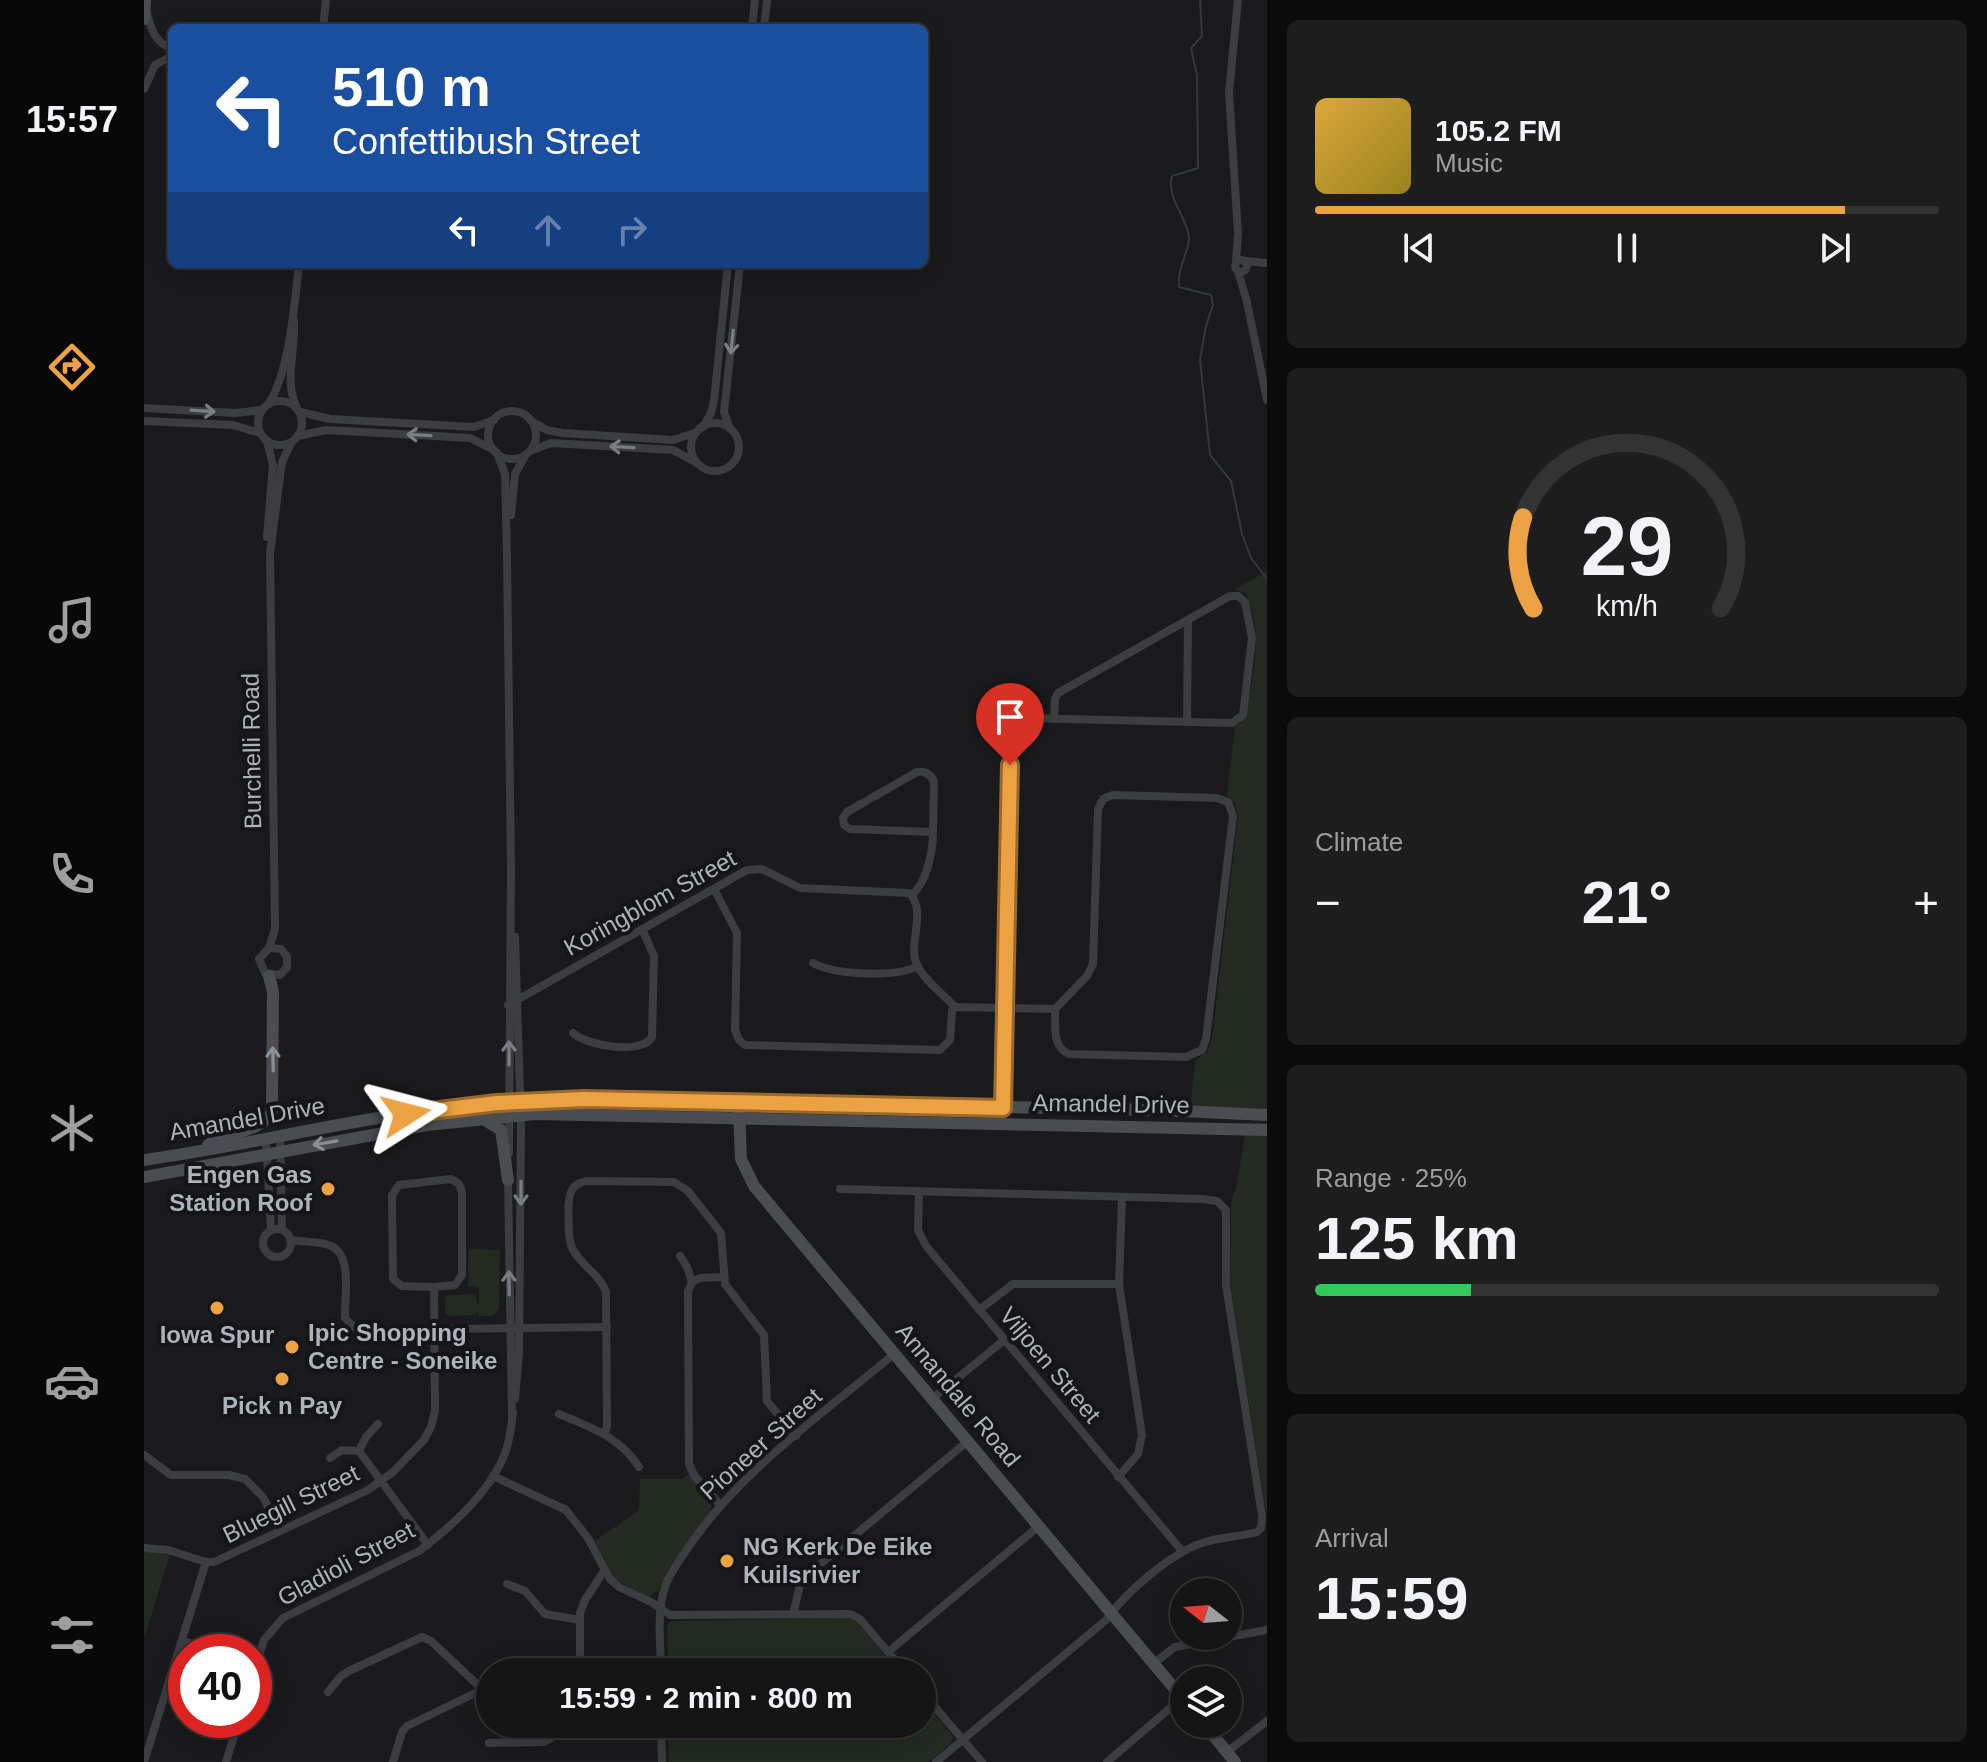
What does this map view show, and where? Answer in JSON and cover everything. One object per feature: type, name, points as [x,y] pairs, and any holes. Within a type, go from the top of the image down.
[{"type":"street","points":[[323,24],[326,0]]},
{"type":"street","points":[[752,24],[755,0]]},
{"type":"street","points":[[764,24],[767,0]]},
{"type":"street","points":[[1238,0],[1229,92],[1238,233],[1247,302],[1267,400]]},
{"type":"street","points":[[144,19],[145,2]]},
{"type":"street","points":[[145,2],[152,32],[168,47]]},
{"type":"street","points":[[144,89],[155,65],[168,58]]},
{"type":"street","points":[[1242,266],[1265,263]]},
{"type":"street","points":[[264,437],[258,424],[265,406],[280,384],[294,312],[299,268]]},
{"type":"street","points":[[697,463],[691,450],[714,401],[728,268]]},
{"type":"street","points":[[144,421],[233,425],[281,445],[326,430],[470,438],[511,459],[551,443],[673,450],[712,471],[729,466],[737,456],[738,444],[724,412],[740,268]]},
{"type":"street","points":[[294,312],[290,385],[303,422],[294,439]]},
{"type":"street","points":[[144,408],[235,413],[284,401],[298,410],[330,419],[474,427],[513,412],[523,414],[547,430],[562,433],[673,440],[718,424],[730,429]]},
{"type":"street","points":[[494,420],[489,435],[505,474],[511,869],[508,1005],[515,1116]]},
{"type":"street","points":[[507,556],[514,480],[517,468],[536,436],[531,421]]},
{"type":"street","name":"Burchelli Road","points":[[264,437],[273,465],[267,540],[270,553]]},
{"type":"street","name":"Burchelli Road","points":[[269,976],[261,970],[259,959],[269,948],[275,929],[270,553],[282,462],[294,439]]},
{"type":"street","points":[[1003,1123],[1013,726],[1021,719],[1232,723],[1241,718],[1252,638],[1245,602],[1238,596],[1230,596],[1058,693],[1054,719]]},
{"type":"street","points":[[1187,722],[1188,620]]},
{"type":"street","points":[[933,832],[850,829],[844,825],[843,818],[847,812],[914,774],[923,772],[930,775],[934,782],[933,847],[920,886],[912,895],[917,904],[915,956],[918,966],[955,1007],[1055,1009],[1087,976],[1093,964],[1098,809],[1103,799],[1113,795],[1217,798],[1228,802],[1233,812],[1204,1047],[1195,1055],[1186,1057],[1069,1054],[1057,1042],[1055,1009]]},
{"type":"street","name":"Koringblom Street","points":[[508,1005],[747,870],[757,868],[800,888],[902,891],[912,895]]},
{"type":"street","points":[[511,869],[518,999],[514,1102]]},
{"type":"street","points":[[714,889],[737,933],[735,1030],[745,1045],[940,1050],[950,1040],[955,1007]]},
{"type":"street","points":[[203,1149],[224,1136],[263,1123],[272,1112],[273,992],[269,976],[280,975],[287,967],[287,957],[275,929]]},
{"type":"street","points":[[573,1033],[596,1045],[641,1046],[650,1042],[654,956],[642,929]]},
{"type":"street","points":[[269,948],[281,949]]},
{"type":"street","points":[[813,963],[835,971],[901,973],[918,966]]},
{"type":"street","name":"Amandel Drive","points":[[144,1160],[439,1109],[584,1099],[1266,1115]]},
{"type":"street","name":"Annandale Road","points":[[740,1102],[741,1159],[750,1181],[1170,1683]]},
{"type":"street","name":"Amandel Drive","points":[[144,1177],[427,1125],[515,1116],[602,1114],[1266,1130]]},
{"type":"street","name":"Gladioli Street","points":[[514,1328],[508,1180],[515,1116]]},
{"type":"street","name":"Gladioli Street","points":[[268,1634],[288,1614],[428,1545],[455,1520],[493,1476],[508,1445],[512,1417],[514,1328],[515,1116]]},
{"type":"street","points":[[482,1118],[501,1130],[508,1180]]},
{"type":"street","points":[[273,1137],[282,1230],[290,1244]]},
{"type":"street","points":[[274,1152],[271,1231],[263,1241],[267,1253],[280,1257],[290,1244],[308,1243],[330,1245],[340,1253],[345,1268],[345,1318],[354,1329],[607,1327]]},
{"type":"street","points":[[451,1179],[459,1184],[462,1192],[462,1275],[455,1285],[434,1287],[402,1286],[393,1279],[392,1195],[399,1185],[451,1179]]},
{"type":"street","points":[[605,1434],[605,1288],[570,1243],[570,1197],[575,1186],[582,1182],[669,1182],[682,1185],[721,1233],[723,1277],[727,1288],[763,1332],[766,1397],[796,1436]]},
{"type":"street","points":[[840,1189],[1202,1199],[1217,1201],[1226,1210],[1226,1285],[1261,1528],[1257,1532],[1205,1542],[1182,1551],[936,1762]]},
{"type":"street","name":"Viljoen Street","points":[[919,1191],[917,1219],[921,1238],[1003,1341],[1182,1551]]},
{"type":"street","points":[[1118,1477],[1138,1454],[1142,1435],[1119,1284],[1122,1197]]},
{"type":"street","points":[[271,1231],[282,1230]]},
{"type":"street","points":[[680,1256],[692,1282]]},
{"type":"street","points":[[721,1506],[691,1472],[689,1464],[688,1292],[697,1278],[723,1277]]},
{"type":"street","points":[[979,1310],[1013,1284],[1119,1284]]},
{"type":"street","name":"Bluegill Street","points":[[185,1634],[206,1562],[214,1562],[381,1481],[419,1445],[431,1427],[435,1411],[434,1287]]},
{"type":"street","points":[[932,1399],[1003,1341]]},
{"type":"street","name":"Pioneer Street","points":[[661,1658],[660,1609],[665,1586],[705,1523],[759,1466],[894,1354]]},
{"type":"street","points":[[559,1414],[605,1434],[630,1452],[639,1467]]},
{"type":"street","points":[[359,1451],[378,1424]]},
{"type":"street","points":[[793,1614],[798,1591],[807,1575],[968,1441]]},
{"type":"street","points":[[330,1458],[342,1450],[359,1451]]},
{"type":"street","points":[[359,1451],[428,1545]]},
{"type":"street","points":[[144,1455],[171,1475],[235,1475],[245,1479],[263,1497],[280,1531]]},
{"type":"street","points":[[493,1476],[566,1510],[588,1538],[604,1571],[619,1587],[670,1615],[854,1615],[893,1658]]},
{"type":"street","points":[[888,1652],[1039,1526]]},
{"type":"street","points":[[144,1548],[168,1550],[206,1562]]},
{"type":"street","points":[[580,1658],[583,1603],[604,1571]]},
{"type":"street","points":[[507,1584],[525,1591],[545,1614],[580,1620]]},
{"type":"street","points":[[1154,1663],[1175,1647],[1267,1630]]},
{"type":"street","points":[[328,1692],[349,1671],[422,1637],[476,1679]]},
{"type":"street","name":"Bluegill Street","points":[[144,1762],[147,1742],[168,1683]]},
{"type":"street","points":[[393,1762],[402,1732],[407,1726],[476,1692]]},
{"type":"street","points":[[936,1708],[982,1762]]},
{"type":"street","points":[[1107,1762],[1170,1710]]},
{"type":"street","points":[[1215,1738],[1231,1757],[1267,1721]]},
{"type":"street","points":[[234,1738],[227,1760],[240,1762]]},
{"type":"street","points":[[489,1743],[544,1742],[551,1738]]},
{"type":"street","points":[[661,1738],[662,1762]]},
{"type":"shaded area","points":[[1267,571],[1267,1110],[1190,1109],[1195,1061],[1208,1051],[1212,1040],[1238,816],[1235,803],[1227,795],[1235,726],[1247,714],[1254,669],[1256,637],[1251,607],[1245,593],[1234,590]]},
{"type":"shaded area","points":[[1247,1123],[1267,1123],[1267,1518],[1230,1283],[1231,1202]]},
{"type":"shaded area","points":[[469,1249],[500,1250],[499,1309],[493,1316],[478,1316],[478,1312],[475,1315],[449,1316],[445,1313],[445,1298],[448,1295],[475,1294],[479,1307],[479,1287],[468,1286]]},
{"type":"shaded area","points":[[689,1474],[711,1500],[711,1511],[669,1568],[658,1591],[647,1597],[615,1579],[595,1541],[639,1510],[640,1479],[682,1479]]},
{"type":"shaded area","points":[[144,1551],[170,1554],[145,1636],[144,1635]]},
{"type":"shaded area","points":[[849,1618],[858,1623],[887,1658],[668,1658],[667,1625],[671,1621]]},
{"type":"shaded area","points":[[936,1716],[953,1737],[950,1744],[929,1762],[669,1762],[668,1738],[936,1738]]},
{"type":"waterway","points":[[1200,0],[1202,36],[1191,48],[1197,75],[1198,168],[1172,176],[1171,184],[1189,237],[1179,287],[1211,295],[1213,305],[1200,360],[1210,455],[1231,481],[1242,534],[1251,558],[1267,579]]},
{"type":"place","name":"Engen Gas Station Roof","points":[[328,1189]]},
{"type":"place","name":"Iowa Spur","points":[[217,1308]]},
{"type":"place","name":"Ipic Shopping Centre - Soneike","points":[[292,1347]]},
{"type":"place","name":"Pick n Pay","points":[[282,1379]]},
{"type":"place","name":"NG Kerk De Eike Kuilsrivier","points":[[727,1561]]},
{"type":"route","points":[[406,1114],[497,1103],[584,1099],[1003,1108],[1010,765]]}]
